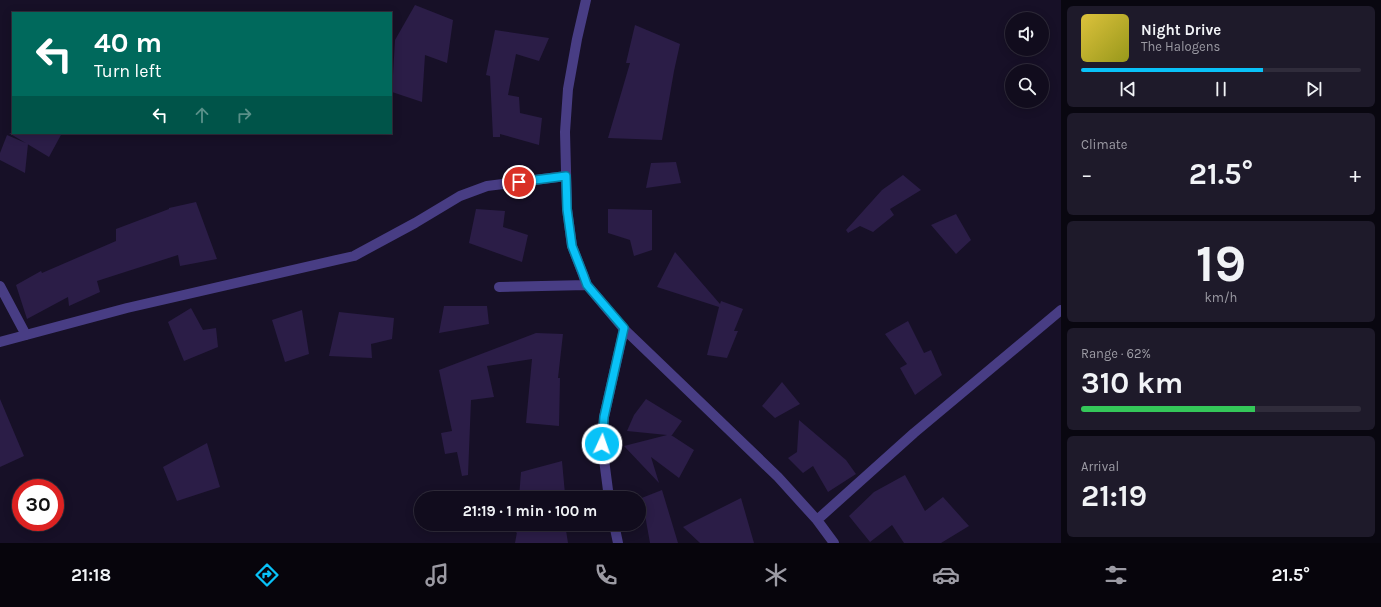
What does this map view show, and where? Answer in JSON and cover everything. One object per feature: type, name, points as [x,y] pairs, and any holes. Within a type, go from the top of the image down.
[{"type":"street","points":[[586,0],[568,89],[565,132],[567,209],[572,246],[587,285],[624,328],[778,477],[817,520],[834,543]]},
{"type":"street","points":[[0,342],[127,308],[354,256],[415,223],[460,196],[480,188],[566,176]]},
{"type":"street","points":[[499,287],[587,285]]},
{"type":"street","points":[[0,286],[26,334]]},
{"type":"street","points":[[817,520],[914,433],[1061,310]]},
{"type":"street","points":[[608,491],[602,444],[604,417],[624,328]]},
{"type":"street","points":[[615,531],[618,543]]},
{"type":"building","points":[[415,5],[453,20],[447,63],[425,55],[422,102],[392,92],[395,40]]},
{"type":"building","points":[[635,25],[680,44],[662,140],[608,138],[630,63],[626,63]]},
{"type":"building","points":[[495,30],[549,38],[539,61],[516,54],[508,95],[519,97],[520,113],[542,118],[539,145],[500,134],[500,137],[493,137],[490,76],[486,75]]},
{"type":"building","points":[[9,133],[61,134],[49,157]]},
{"type":"building","points":[[7,135],[28,144],[25,173],[0,160],[0,153]]},
{"type":"building","points":[[676,162],[681,183],[646,188],[651,163]]},
{"type":"building","points":[[903,175],[921,190],[890,209],[894,215],[873,232],[860,226],[848,233],[846,230],[882,190]]},
{"type":"building","points":[[196,202],[217,259],[180,266],[178,255],[97,281],[100,292],[69,306],[68,297],[27,319],[16,285],[41,271],[42,273],[116,241],[116,229],[169,208]]},
{"type":"building","points":[[476,209],[505,211],[503,227],[528,235],[522,262],[469,243]]},
{"type":"building","points":[[608,209],[652,210],[652,250],[634,256],[630,240],[608,233]]},
{"type":"building","points":[[956,214],[971,240],[956,254],[931,225]]},
{"type":"building","points":[[675,252],[720,304],[721,301],[743,309],[734,331],[738,331],[727,358],[707,355],[719,307],[657,287]]},
{"type":"building","points":[[444,306],[487,306],[489,324],[439,333]]},
{"type":"building","points":[[191,308],[203,330],[216,328],[218,347],[184,361],[168,322]]},
{"type":"building","points":[[302,310],[309,354],[285,362],[272,320]]},
{"type":"building","points":[[339,312],[394,318],[392,339],[371,344],[372,358],[329,356]]},
{"type":"building","points":[[908,321],[924,353],[931,350],[942,375],[915,395],[900,368],[907,364],[885,334]]},
{"type":"building","points":[[536,333],[563,334],[558,378],[560,378],[559,426],[526,423],[532,359],[487,366],[494,397],[471,400],[468,475],[462,476],[457,452],[445,454],[441,433],[452,431],[439,370]]},
{"type":"building","points":[[782,382],[800,404],[775,418],[762,406]]},
{"type":"building","points":[[0,399],[24,456],[0,467]]},
{"type":"building","points":[[646,399],[682,421],[671,435],[694,450],[679,478],[651,457],[659,483],[624,446],[667,435],[627,431],[634,415]]},
{"type":"building","points":[[799,420],[846,460],[856,474],[828,492],[813,466],[803,473],[788,458],[797,452]]},
{"type":"building","points":[[207,443],[220,487],[177,501],[163,467]]},
{"type":"building","points":[[562,461],[565,491],[520,491],[521,472]]},
{"type":"building","points":[[905,475],[925,511],[943,497],[969,526],[941,543],[904,543],[892,525],[870,542],[849,516],[874,492]]},
{"type":"building","points":[[662,490],[678,543],[650,543],[646,521],[646,496]]},
{"type":"building","points":[[741,498],[754,543],[700,543],[683,527]]},
{"type":"building","points":[[516,531],[566,531],[568,543],[515,543],[517,532],[516,533]]},
{"type":"route","points":[[519,182],[566,176],[567,209],[572,246],[587,285],[624,328],[604,417],[602,444]]}]
